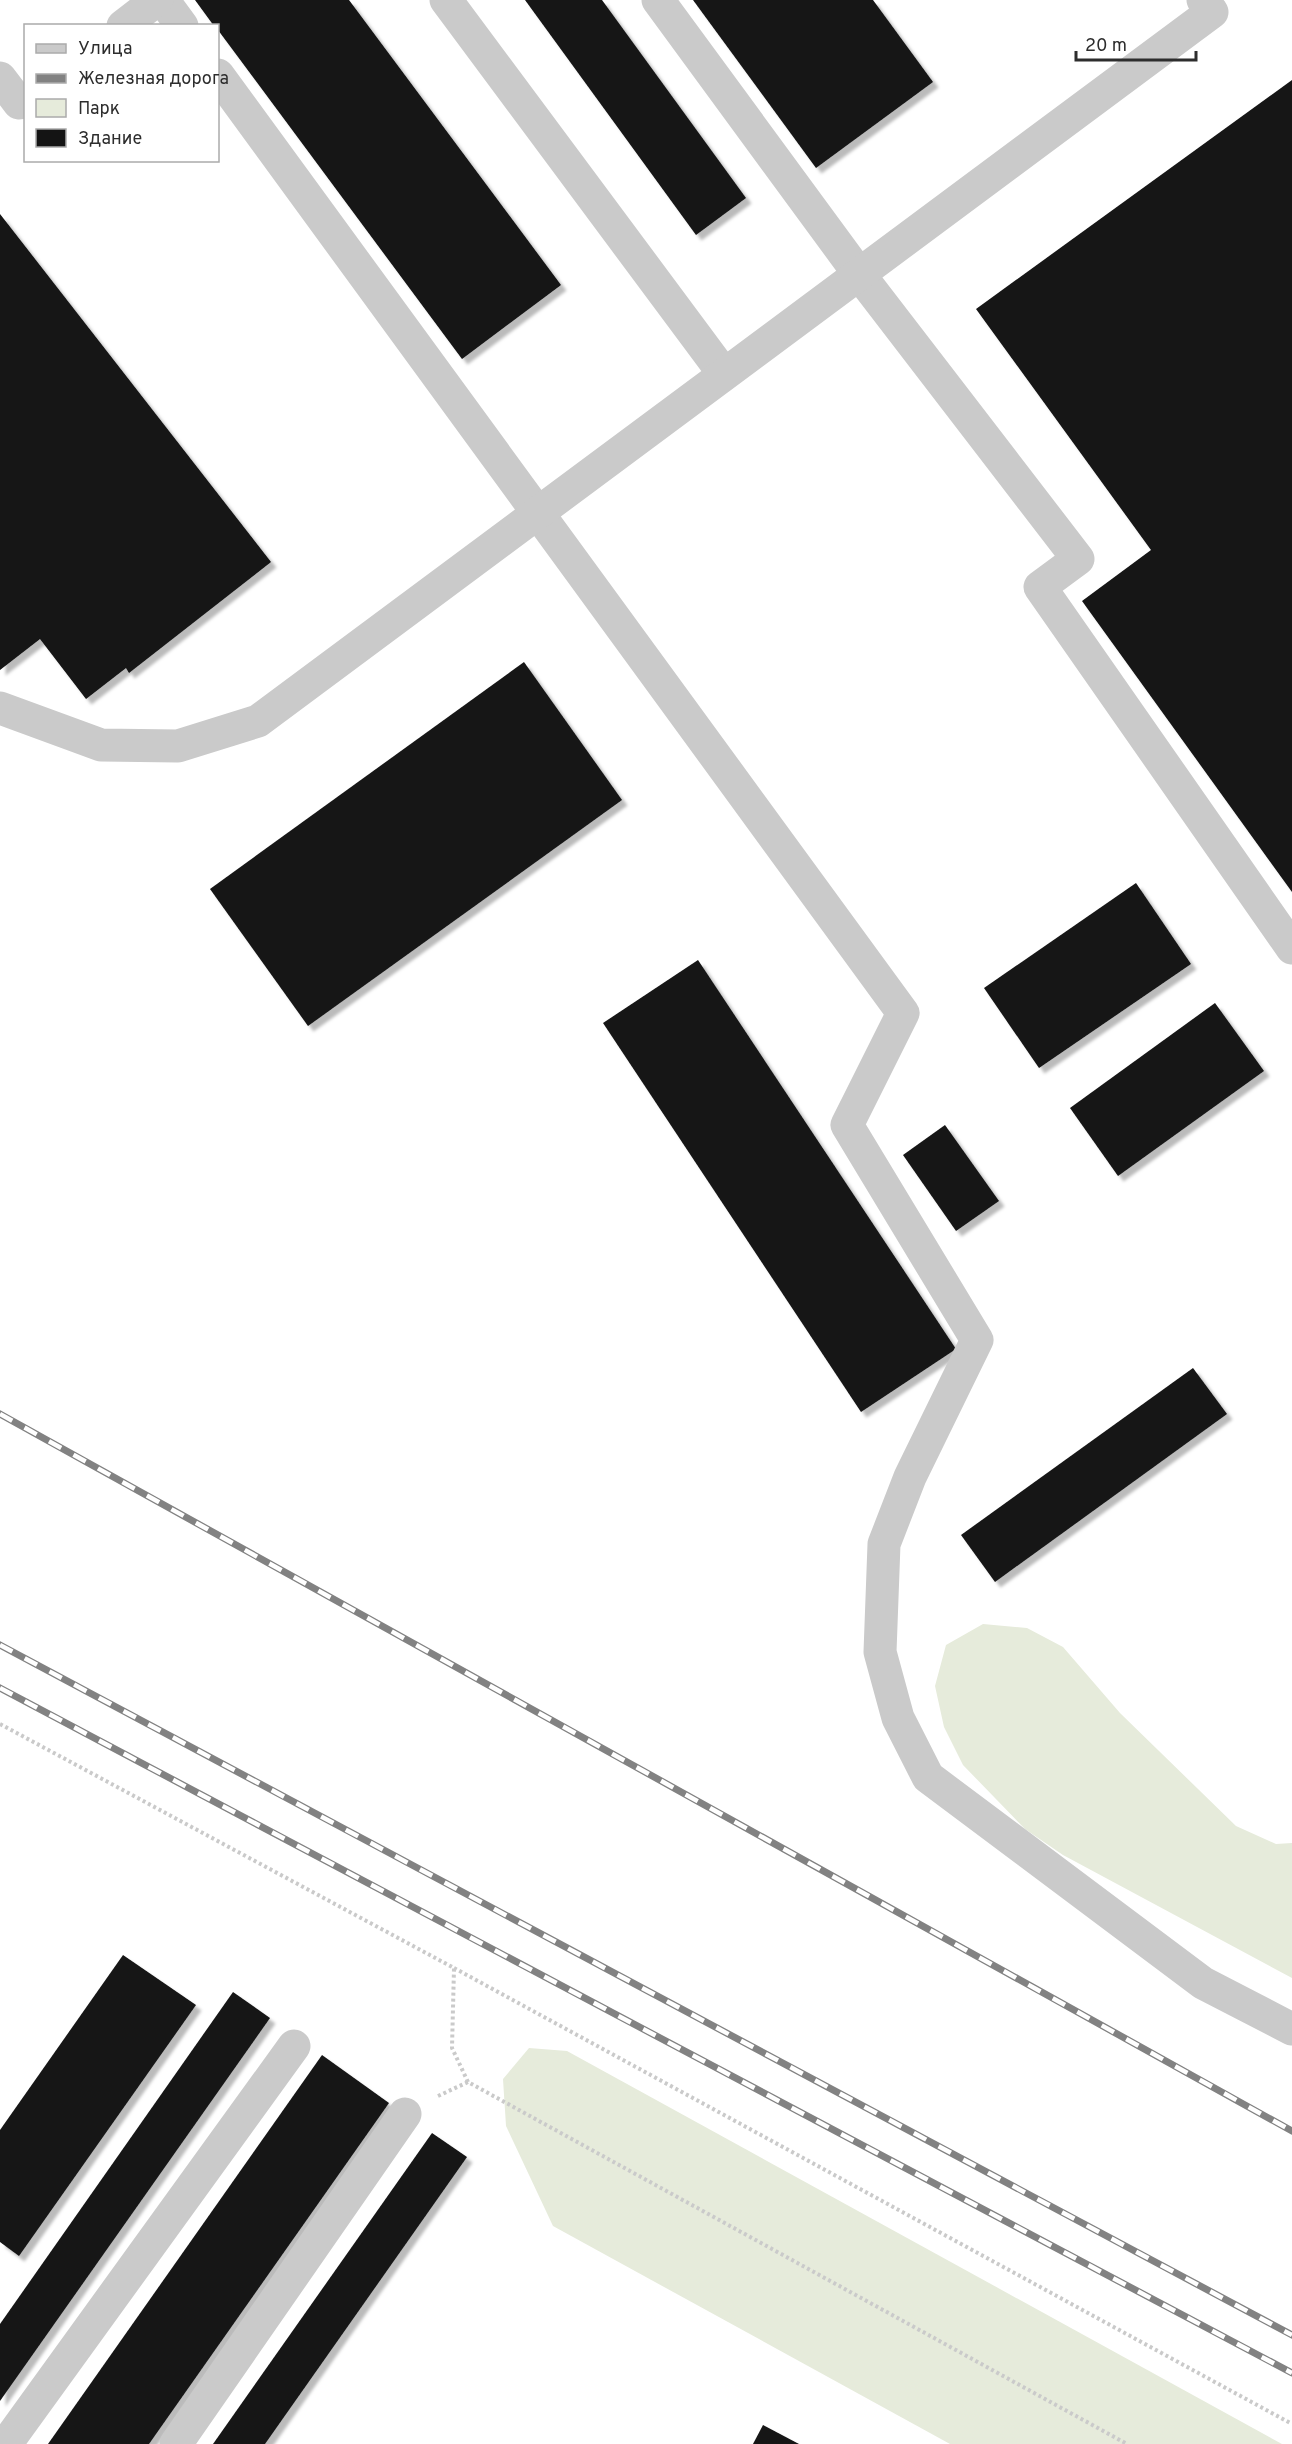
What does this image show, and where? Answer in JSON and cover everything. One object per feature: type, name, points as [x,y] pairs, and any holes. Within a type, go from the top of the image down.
[{"type":"lane","points":[[126,24],[157,0]]},
{"type":"lane","points":[[163,0],[181,24]]},
{"type":"lane","points":[[446,0],[724,374]]},
{"type":"lane","points":[[658,0],[859,274],[1078,559],[1041,587],[1292,948]]},
{"type":"lane","points":[[0,708],[101,745],[178,746],[258,721],[859,274],[1214,4]]},
{"type":"lane","points":[[219,76],[903,1013],[847,1125],[977,1340],[910,1477],[884,1544],[880,1652],[898,1718],[928,1777],[1203,1983],[1292,2029]]},
{"type":"lane","points":[[0,78],[19,103],[24,99]]},
{"type":"lane","points":[[6,2444],[294,2046]]},
{"type":"lane","points":[[176,2444],[405,2114]]},
{"type":"path","points":[[0,1724],[1292,2424]]},
{"type":"path","points":[[454,1968],[452,2048],[468,2082],[1127,2444]]},
{"type":"path","points":[[405,2114],[468,2082]]},
{"type":"green space","points":[[983,1624],[1027,1628],[1063,1647],[1120,1713],[1236,1826],[1276,1844],[1292,1843],[1292,1978],[1063,1855],[1025,1829],[963,1765],[944,1727],[935,1686],[946,1645]]},
{"type":"green space","points":[[529,2048],[567,2051],[1282,2444],[950,2444],[553,2226],[506,2126],[503,2079]]},
{"type":"building","points":[[195,0],[349,0],[561,285],[462,359],[219,31],[219,24],[213,24]]},
{"type":"building","points":[[525,0],[602,0],[746,198],[696,235]]},
{"type":"building","points":[[693,0],[873,0],[933,82],[816,168]]},
{"type":"building","points":[[1292,80],[1292,892],[1082,601],[1151,550],[976,309]]},
{"type":"building","points":[[0,214],[271,562],[129,673],[126,668],[86,699],[40,639],[0,670]]},
{"type":"building","points":[[524,662],[622,800],[308,1026],[210,889]]},
{"type":"building","points":[[1136,883],[1191,964],[1039,1068],[984,988]]},
{"type":"building","points":[[698,960],[956,1349],[861,1412],[603,1023]]},
{"type":"building","points":[[1215,1003],[1264,1071],[1118,1176],[1070,1108]]},
{"type":"building","points":[[945,1125],[999,1201],[956,1231],[903,1155]]},
{"type":"building","points":[[1193,1368],[1227,1414],[995,1582],[961,1535]]},
{"type":"building","points":[[123,1955],[196,2005],[19,2256],[0,2242],[0,2130]]},
{"type":"building","points":[[233,1992],[270,2018],[0,2401],[0,2324]]},
{"type":"building","points":[[322,2055],[389,2103],[149,2444],[48,2444]]},
{"type":"building","points":[[432,2133],[467,2157],[265,2444],[213,2444]]},
{"type":"building","points":[[763,2425],[799,2444],[753,2444]]},
{"type":"railway","points":[[0,1414],[1292,2131]]},
{"type":"railway","points":[[0,1645],[1292,2335]]},
{"type":"railway","points":[[0,1688],[1292,2373]]}]
